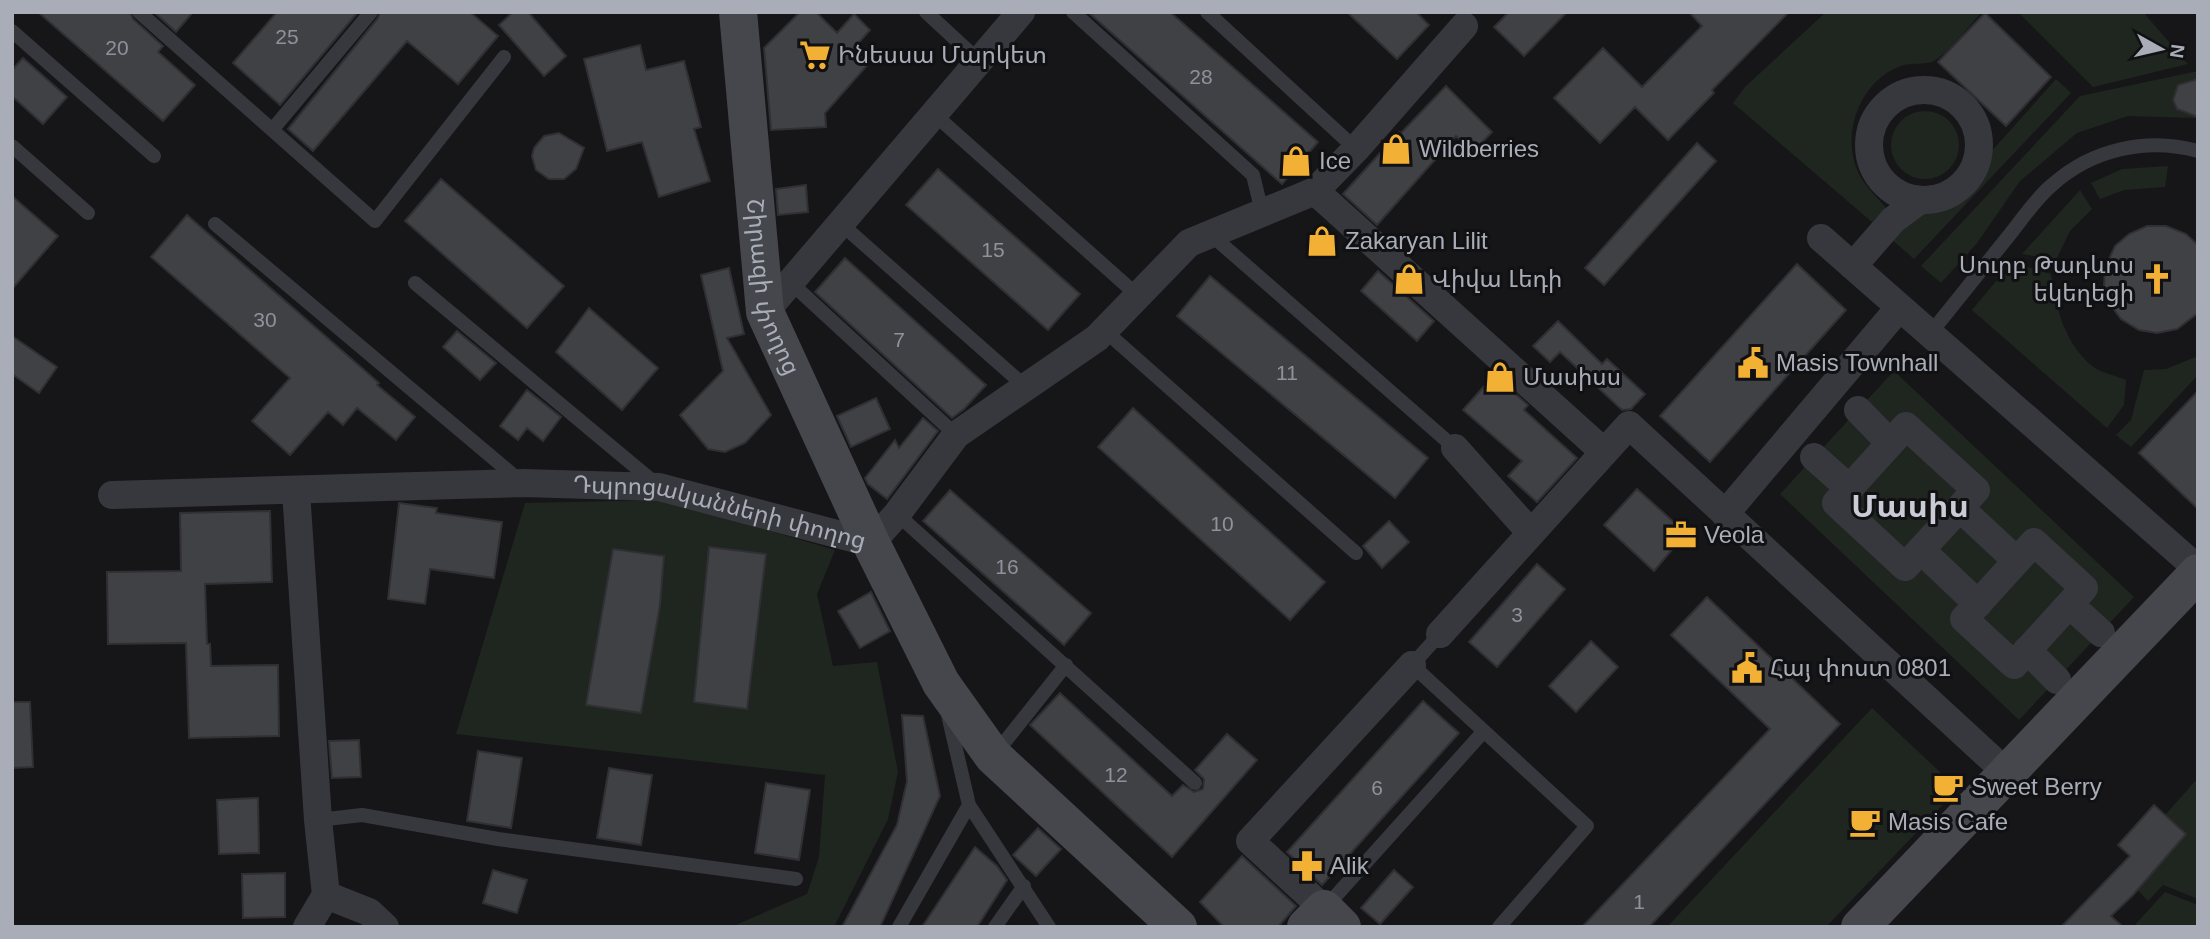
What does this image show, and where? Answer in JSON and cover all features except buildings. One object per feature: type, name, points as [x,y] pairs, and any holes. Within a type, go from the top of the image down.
[{"type":"street","name":"Շիրազի փողոց","points":[[738,12],[765,312],[871,543]]},
{"type":"street","points":[[765,312],[1021,12]]},
{"type":"street","points":[[871,543],[897,514],[956,435],[1097,338],[1189,243],[1315,191],[1356,149],[1457,19]]},
{"type":"street","points":[[1315,191],[1604,452]]},
{"type":"street","points":[[1853,266],[1893,220],[1920,200]]},
{"type":"street","points":[[1821,238],[2198,571],[1860,927]]},
{"type":"street","points":[[1724,514],[1899,309]]},
{"type":"street","points":[[1858,410],[1890,443]]},
{"type":"street","points":[[1440,634],[1629,425],[2007,773]]},
{"type":"street","points":[[1906,426],[1976,490],[1905,567],[1836,503],[1850,489],[1906,426]]},
{"type":"street","points":[[1455,448],[1531,533]]},
{"type":"street","points":[[1814,457],[1850,489]]},
{"type":"street","name":"Դպրոցականների փողոց","points":[[112,495],[523,483],[659,486],[871,543],[941,683],[993,756],[1178,927]]},
{"type":"street","points":[[296,491],[318,821],[326,895],[307,927]]},
{"type":"street","points":[[1960,508],[2017,561]]},
{"type":"street","points":[[2034,542],[2084,587],[2014,664],[1964,619],[2017,561],[2034,542]]},
{"type":"street","points":[[1921,550],[1978,604]]},
{"type":"street","points":[[2070,605],[2101,633]]},
{"type":"street","points":[[2026,650],[2057,680]]},
{"type":"street","points":[[1324,921],[1250,841],[1412,665]]},
{"type":"street","points":[[326,895],[369,912],[385,927]]},
{"type":"lane","points":[[139,12],[375,221],[504,57]]},
{"type":"lane","points":[[272,130],[371,12]]},
{"type":"lane","points":[[926,12],[979,61]]},
{"type":"lane","points":[[1073,12],[1253,175],[1262,212]]},
{"type":"lane","points":[[1207,12],[1356,149]]},
{"type":"lane","points":[[12,31],[154,156]]},
{"type":"lane","points":[[934,114],[1137,295]]},
{"type":"lane","points":[[1929,335],[2051,185],[2083,164],[2116,149],[2151,144],[2181,146],[2198,151]]},
{"type":"lane","points":[[12,146],[88,212]]},
{"type":"lane","points":[[840,223],[1027,388]]},
{"type":"lane","points":[[215,224],[523,483]]},
{"type":"lane","points":[[1209,233],[1455,448]]},
{"type":"lane","points":[[790,282],[956,435]]},
{"type":"lane","points":[[415,283],[659,486]]},
{"type":"lane","points":[[1104,330],[1356,553]]},
{"type":"lane","points":[[897,514],[1195,783]]},
{"type":"lane","points":[[1440,634],[1412,665],[1587,826],[1499,927]]},
{"type":"lane","points":[[993,756],[1066,665]]},
{"type":"lane","points":[[941,683],[969,805],[1049,927]]},
{"type":"lane","points":[[1324,921],[1484,731]]},
{"type":"lane","points":[[899,927],[969,805]]},
{"type":"lane","points":[[318,821],[362,815],[498,839],[796,879]]},
{"type":"lane","points":[[995,927],[1024,886]]},
{"type":"shaded area","points":[[1826,12],[1982,12],[1937,59],[1901,66],[1886,73],[1864,97],[1857,111],[1852,143],[1859,174],[1886,208],[1872,222],[1733,103],[1745,87]]},
{"type":"shaded area","points":[[2018,12],[2143,12],[2188,64],[2093,87]]},
{"type":"shaded area","points":[[2198,71],[2198,118],[2128,116],[2077,133],[2020,181],[1977,243],[1941,283],[1921,266],[2080,96]]},
{"type":"shaded area","points":[[2056,79],[2071,93],[1914,259],[1891,239],[1928,204],[1943,204],[1958,196],[1973,181],[1982,162]]},
{"type":"shaded area","points":[[1925,111],[1938,114],[1949,121],[1956,132],[1959,145],[1956,158],[1949,169],[1938,176],[1925,179],[1912,176],[1901,169],[1894,158],[1891,145],[1894,132],[1901,121],[1912,114]]},
{"type":"shaded area","points":[[2168,166],[2165,187],[2124,190],[2100,199],[2091,183],[2122,169]]},
{"type":"shaded area","points":[[2080,190],[2092,209],[2070,231],[2056,260],[2022,254]]},
{"type":"shaded area","points":[[2012,262],[2051,274],[2059,313],[2076,349],[2095,368],[2126,380],[2124,405],[2107,428],[1972,310]]},
{"type":"shaded area","points":[[2198,356],[2198,375],[2131,447],[2116,435],[2131,420],[2144,370],[2166,369]]},
{"type":"shaded area","points":[[1894,371],[2134,597],[2019,720],[1780,494]]},
{"type":"shaded area","points":[[666,500],[835,550],[817,594],[833,666],[877,662],[898,772],[888,819],[834,927],[731,927],[807,894],[819,857],[825,775],[456,734],[525,503]]},
{"type":"shaded area","points":[[1872,708],[1958,789],[1826,927],[1667,927]]},
{"type":"shaded area","points":[[2198,778],[2198,899],[2163,885],[2148,901],[2117,869]]},
{"type":"shaded area","points":[[2165,892],[2198,905],[2198,927],[2133,927]]},
{"type":"place","name":"Ինեսսա Մարկետ","points":[[815,55]]},
{"type":"place","name":"Wildberries","points":[[1396,149]]},
{"type":"place","name":"Ice","points":[[1296,161]]},
{"type":"place","name":"Zakaryan Lilit","points":[[1322,241]]},
{"type":"place","name":"Վիվա Լեդի","points":[[1409,279]]},
{"type":"place","name":"Սուրբ Թադևոս եկեղեցի","points":[[2157,279]]},
{"type":"place","name":"Masis Townhall","points":[[1753,363]]},
{"type":"place","name":"Մասիսս","points":[[1500,377]]},
{"type":"place","name":"Veola","points":[[1681,535]]},
{"type":"place","name":"Հայ փոստ 0801","points":[[1747,668]]},
{"type":"place","name":"Sweet Berry","points":[[1948,787]]},
{"type":"place","name":"Masis Cafe","points":[[1865,822]]},
{"type":"place","name":"Alik","points":[[1307,866]]},
{"type":"district","name":"Մասիս","points":[[1910,506]]}]
